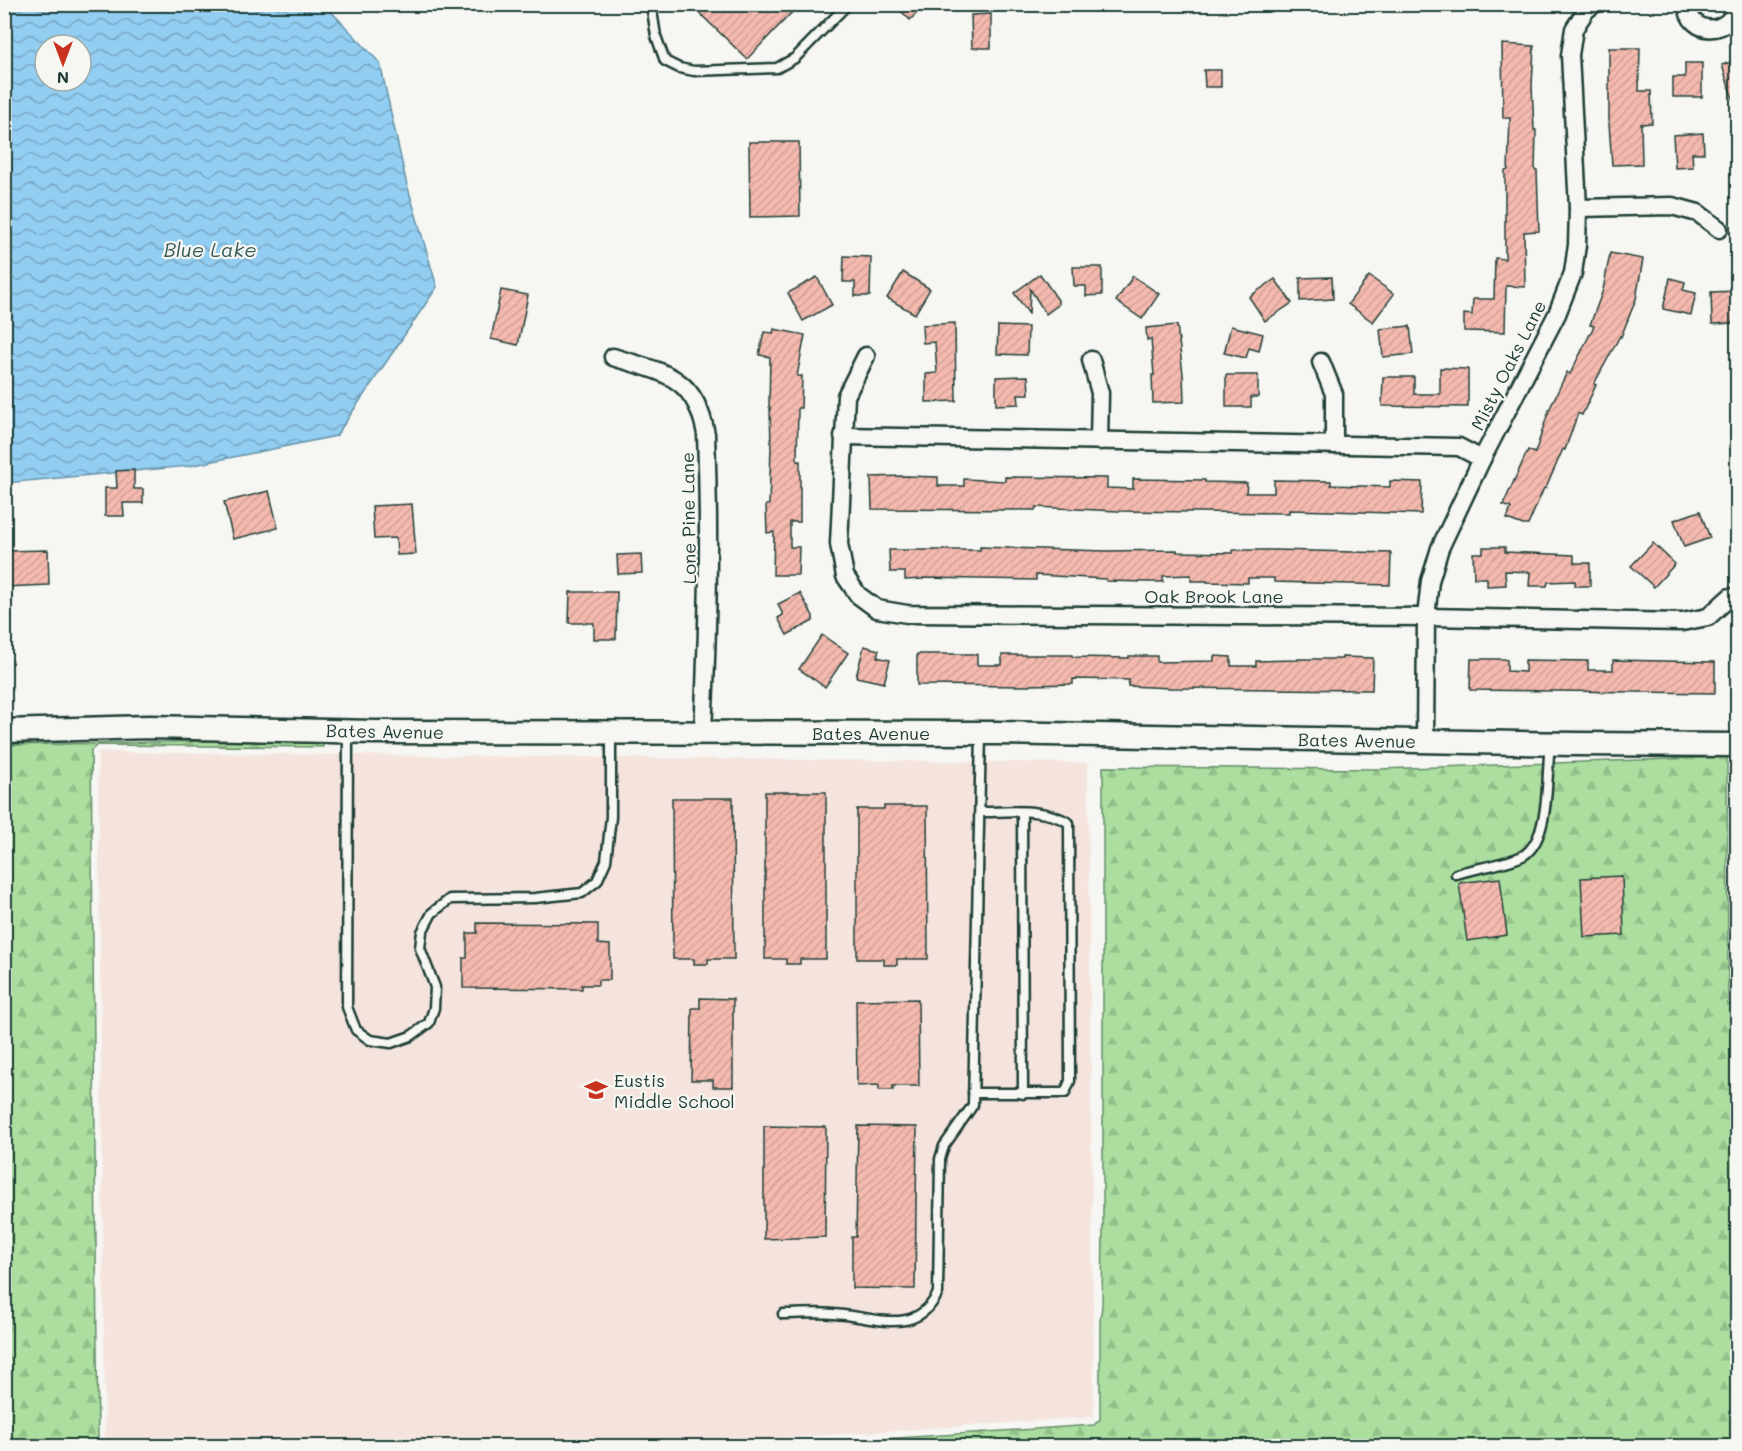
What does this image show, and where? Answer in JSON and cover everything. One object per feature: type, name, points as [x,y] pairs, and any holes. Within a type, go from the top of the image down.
[{"type":"street","name":"Misty Oaks Lane","points":[[1425,741],[1425,617],[1440,548],[1482,459],[1557,314],[1573,273],[1577,245],[1578,208],[1570,55],[1574,29],[1586,10],[1594,4]]},
{"type":"street","points":[[1687,4],[1692,19],[1699,26],[1709,29],[1719,28],[1728,23],[1734,16],[1737,4]]},
{"type":"street","points":[[1578,208],[1672,206],[1698,213],[1719,229]]},
{"type":"street","name":"Oak Brook Lane","points":[[866,356],[846,396],[839,544],[845,576],[858,595],[877,609],[907,614],[1425,617],[1682,622],[1708,617],[1730,597]]},
{"type":"street","name":"Lone Pine Lane","points":[[613,357],[668,374],[695,398],[703,417],[706,434],[710,543],[703,732]]},
{"type":"street","points":[[1091,360],[1101,393],[1099,441]]},
{"type":"street","points":[[1321,362],[1334,394],[1334,445]]},
{"type":"street","points":[[843,436],[1459,447],[1482,459]]},
{"type":"street","name":"Bates Avenue","points":[[4,732],[149,727],[348,731],[981,733],[1737,745]]},
{"type":"lane","points":[[651,4],[656,36],[665,61],[679,68],[694,71],[777,68],[795,58],[848,4]]},
{"type":"lane","points":[[348,731],[347,1007],[356,1030],[370,1040],[391,1043],[411,1036],[429,1023],[434,1008],[435,987],[420,948],[422,932],[432,913],[450,899],[536,898],[582,892],[597,881],[606,861],[611,817],[611,732]]},
{"type":"lane","points":[[783,1314],[836,1314],[878,1320],[906,1320],[918,1317],[932,1306],[938,1293],[940,1160],[944,1146],[973,1105],[981,733]]},
{"type":"lane","points":[[1456,874],[1522,857],[1531,849],[1538,837],[1544,816],[1550,743]]},
{"type":"lane","points":[[973,1093],[1065,1093],[1070,1081],[1069,823],[1049,815],[1022,812],[980,812]]},
{"type":"lane","points":[[1022,812],[1023,1094]]},
{"type":"shaded area","name":"Eustis Middle School","points":[[98,752],[1088,763],[1094,1417],[667,1446],[105,1446]]},
{"type":"green space","points":[[323,739],[323,747],[98,745],[91,750],[98,1446],[5,1446],[4,745]]},
{"type":"green space","points":[[1727,757],[1727,1005],[1738,1004],[1737,1446],[777,1446],[1094,1425],[1100,1419],[1103,1227],[1103,767],[1379,769]]},
{"type":"water","name":"Blue Lake","points":[[5,5],[325,5],[380,63],[406,181],[437,287],[336,436],[189,466],[5,483]]},
{"type":"building","points":[[690,4],[800,4],[747,59]]},
{"type":"building","points":[[894,4],[926,4],[910,20]]},
{"type":"building","points":[[991,14],[991,48],[972,48],[971,15]]},
{"type":"building","points":[[1502,44],[1534,46],[1532,86],[1534,130],[1536,130],[1535,170],[1537,170],[1539,231],[1524,232],[1525,287],[1506,286],[1505,332],[1464,331],[1464,314],[1472,315],[1473,299],[1494,299],[1495,258],[1505,259],[1505,171],[1508,170],[1510,118],[1503,118]]},
{"type":"building","points":[[1609,48],[1640,48],[1639,91],[1651,91],[1652,123],[1641,124],[1642,164],[1612,165],[1609,124]]},
{"type":"building","points":[[1737,60],[1737,106],[1735,106],[1722,65]]},
{"type":"building","points":[[1685,63],[1702,63],[1702,97],[1673,97],[1673,77],[1685,77]]},
{"type":"building","points":[[1204,70],[1221,70],[1221,87],[1205,87]]},
{"type":"building","points":[[1703,133],[1704,153],[1692,153],[1693,167],[1675,168],[1673,135]]},
{"type":"building","points":[[749,142],[799,142],[800,216],[750,217]]},
{"type":"building","points":[[1610,253],[1643,259],[1636,299],[1621,337],[1594,384],[1596,385],[1582,415],[1578,413],[1565,450],[1563,449],[1528,525],[1523,525],[1507,519],[1511,508],[1503,505],[1528,450],[1535,453],[1549,410],[1567,372],[1570,374],[1594,326],[1590,325],[1603,290]]},
{"type":"building","points":[[844,256],[871,257],[870,296],[855,296],[855,282],[843,282]]},
{"type":"building","points":[[1073,267],[1102,267],[1102,295],[1086,296],[1086,286],[1074,286]]},
{"type":"building","points":[[903,272],[930,289],[915,314],[887,298]]},
{"type":"building","points":[[1040,274],[1058,300],[1058,305],[1046,314],[1030,289],[1029,314],[1014,293]]},
{"type":"building","points":[[1133,276],[1159,294],[1142,319],[1116,301]]},
{"type":"building","points":[[1369,276],[1394,294],[1373,322],[1348,304]]},
{"type":"building","points":[[817,277],[832,305],[803,321],[788,293]]},
{"type":"building","points":[[1332,277],[1333,299],[1300,301],[1300,278]]},
{"type":"building","points":[[1670,278],[1685,282],[1683,290],[1696,293],[1691,315],[1663,309]]},
{"type":"building","points":[[1275,279],[1292,303],[1265,321],[1249,297]]},
{"type":"building","points":[[501,290],[528,295],[518,345],[491,339]]},
{"type":"building","points":[[1737,291],[1737,323],[1712,324],[1711,292]]},
{"type":"building","points":[[955,323],[956,401],[926,402],[926,374],[937,373],[935,342],[923,343],[922,325]]},
{"type":"building","points":[[1177,325],[1184,402],[1153,403],[1152,375],[1154,375],[1151,339],[1147,340],[1146,328]]},
{"type":"building","points":[[998,326],[1028,327],[1027,355],[997,354]]},
{"type":"building","points":[[1231,326],[1263,334],[1259,351],[1249,348],[1246,358],[1224,353]]},
{"type":"building","points":[[1410,326],[1413,354],[1383,357],[1380,329]]},
{"type":"building","points":[[774,329],[805,335],[797,376],[802,376],[801,408],[798,408],[797,461],[800,461],[800,522],[790,522],[790,547],[799,547],[798,575],[773,575],[774,532],[767,533],[766,505],[769,505],[771,448],[770,357],[759,355],[764,332],[773,333]]},
{"type":"building","points":[[1440,368],[1468,369],[1468,407],[1382,406],[1383,377],[1414,377],[1414,394],[1440,394]]},
{"type":"building","points":[[1226,375],[1258,375],[1258,397],[1251,397],[1251,407],[1226,407]]},
{"type":"building","points":[[1028,376],[1029,394],[1018,394],[1019,404],[996,405],[996,377]]},
{"type":"building","points":[[134,470],[134,489],[143,489],[143,503],[123,503],[124,516],[105,516],[105,488],[117,488],[116,471]]},
{"type":"building","points":[[871,477],[938,477],[938,486],[964,486],[964,479],[1005,481],[1005,477],[1107,478],[1107,488],[1133,489],[1133,479],[1205,480],[1205,482],[1247,483],[1246,493],[1274,493],[1274,480],[1331,481],[1331,485],[1390,487],[1390,481],[1422,482],[1421,514],[1289,510],[1289,513],[1118,511],[1036,507],[1035,510],[872,509]]},
{"type":"building","points":[[269,491],[278,528],[233,539],[224,502]]},
{"type":"building","points":[[412,504],[416,554],[397,555],[396,538],[374,539],[372,506]]},
{"type":"building","points":[[1700,511],[1710,538],[1684,547],[1674,520]]},
{"type":"building","points":[[1653,543],[1675,564],[1654,587],[1631,566]]},
{"type":"building","points":[[980,547],[1233,553],[1233,550],[1275,550],[1391,553],[1390,585],[1274,582],[1274,578],[1248,578],[1248,583],[1207,582],[1191,581],[1191,575],[1163,576],[1163,582],[1106,581],[1106,579],[1036,575],[1036,580],[923,578],[905,580],[905,572],[890,572],[889,550],[980,550]]},
{"type":"building","points":[[1483,547],[1505,547],[1505,552],[1574,555],[1574,563],[1590,563],[1590,586],[1575,586],[1575,581],[1548,582],[1547,586],[1529,586],[1530,572],[1505,571],[1506,585],[1487,586],[1487,578],[1474,578],[1473,553],[1483,553]]},
{"type":"building","points":[[48,550],[49,585],[4,587],[4,551]]},
{"type":"building","points":[[641,554],[642,573],[618,574],[617,555]]},
{"type":"building","points":[[570,592],[617,592],[616,639],[594,639],[594,623],[569,623]]},
{"type":"building","points":[[800,593],[813,616],[813,621],[787,635],[778,618],[783,615],[778,604]]},
{"type":"building","points":[[822,635],[848,653],[825,687],[799,669]]},
{"type":"building","points":[[864,646],[879,650],[877,657],[890,660],[884,683],[856,677]]},
{"type":"building","points":[[917,654],[977,654],[977,665],[1002,665],[1002,655],[1129,658],[1129,656],[1157,656],[1157,662],[1214,661],[1214,656],[1231,657],[1231,666],[1256,666],[1256,661],[1373,658],[1372,690],[1172,688],[1128,686],[1129,680],[1073,679],[1073,684],[1030,686],[917,685]]},
{"type":"building","points":[[1471,659],[1504,659],[1507,660],[1507,671],[1525,672],[1525,660],[1588,661],[1588,670],[1613,670],[1613,660],[1715,662],[1715,693],[1470,690]]},
{"type":"building","points":[[765,792],[826,792],[826,959],[800,959],[800,964],[786,964],[786,959],[765,959]]},
{"type":"building","points":[[672,798],[733,798],[734,959],[708,959],[708,964],[694,964],[694,959],[673,959]]},
{"type":"building","points":[[884,806],[927,806],[928,959],[897,959],[897,965],[884,965],[884,959],[857,959],[857,809],[884,809]]},
{"type":"building","points":[[1622,876],[1624,935],[1584,937],[1581,878]]},
{"type":"building","points":[[1500,878],[1507,935],[1467,941],[1459,883]]},
{"type":"building","points":[[477,923],[598,924],[598,944],[610,945],[610,980],[598,980],[598,985],[582,985],[582,989],[463,988],[463,958],[467,958],[467,933],[477,933]]},
{"type":"building","points":[[700,998],[733,999],[733,1087],[713,1087],[713,1080],[691,1080],[692,1008],[700,1008]]},
{"type":"building","points":[[918,999],[919,1086],[893,1086],[893,1090],[879,1090],[879,1085],[857,1086],[856,1000]]},
{"type":"building","points":[[764,1126],[826,1127],[825,1237],[764,1239]]},
{"type":"building","points":[[858,1126],[917,1127],[915,1289],[852,1288],[852,1237],[856,1237]]},
{"type":"place","name":"Eustis Middle School","points":[[596,1090]]}]
